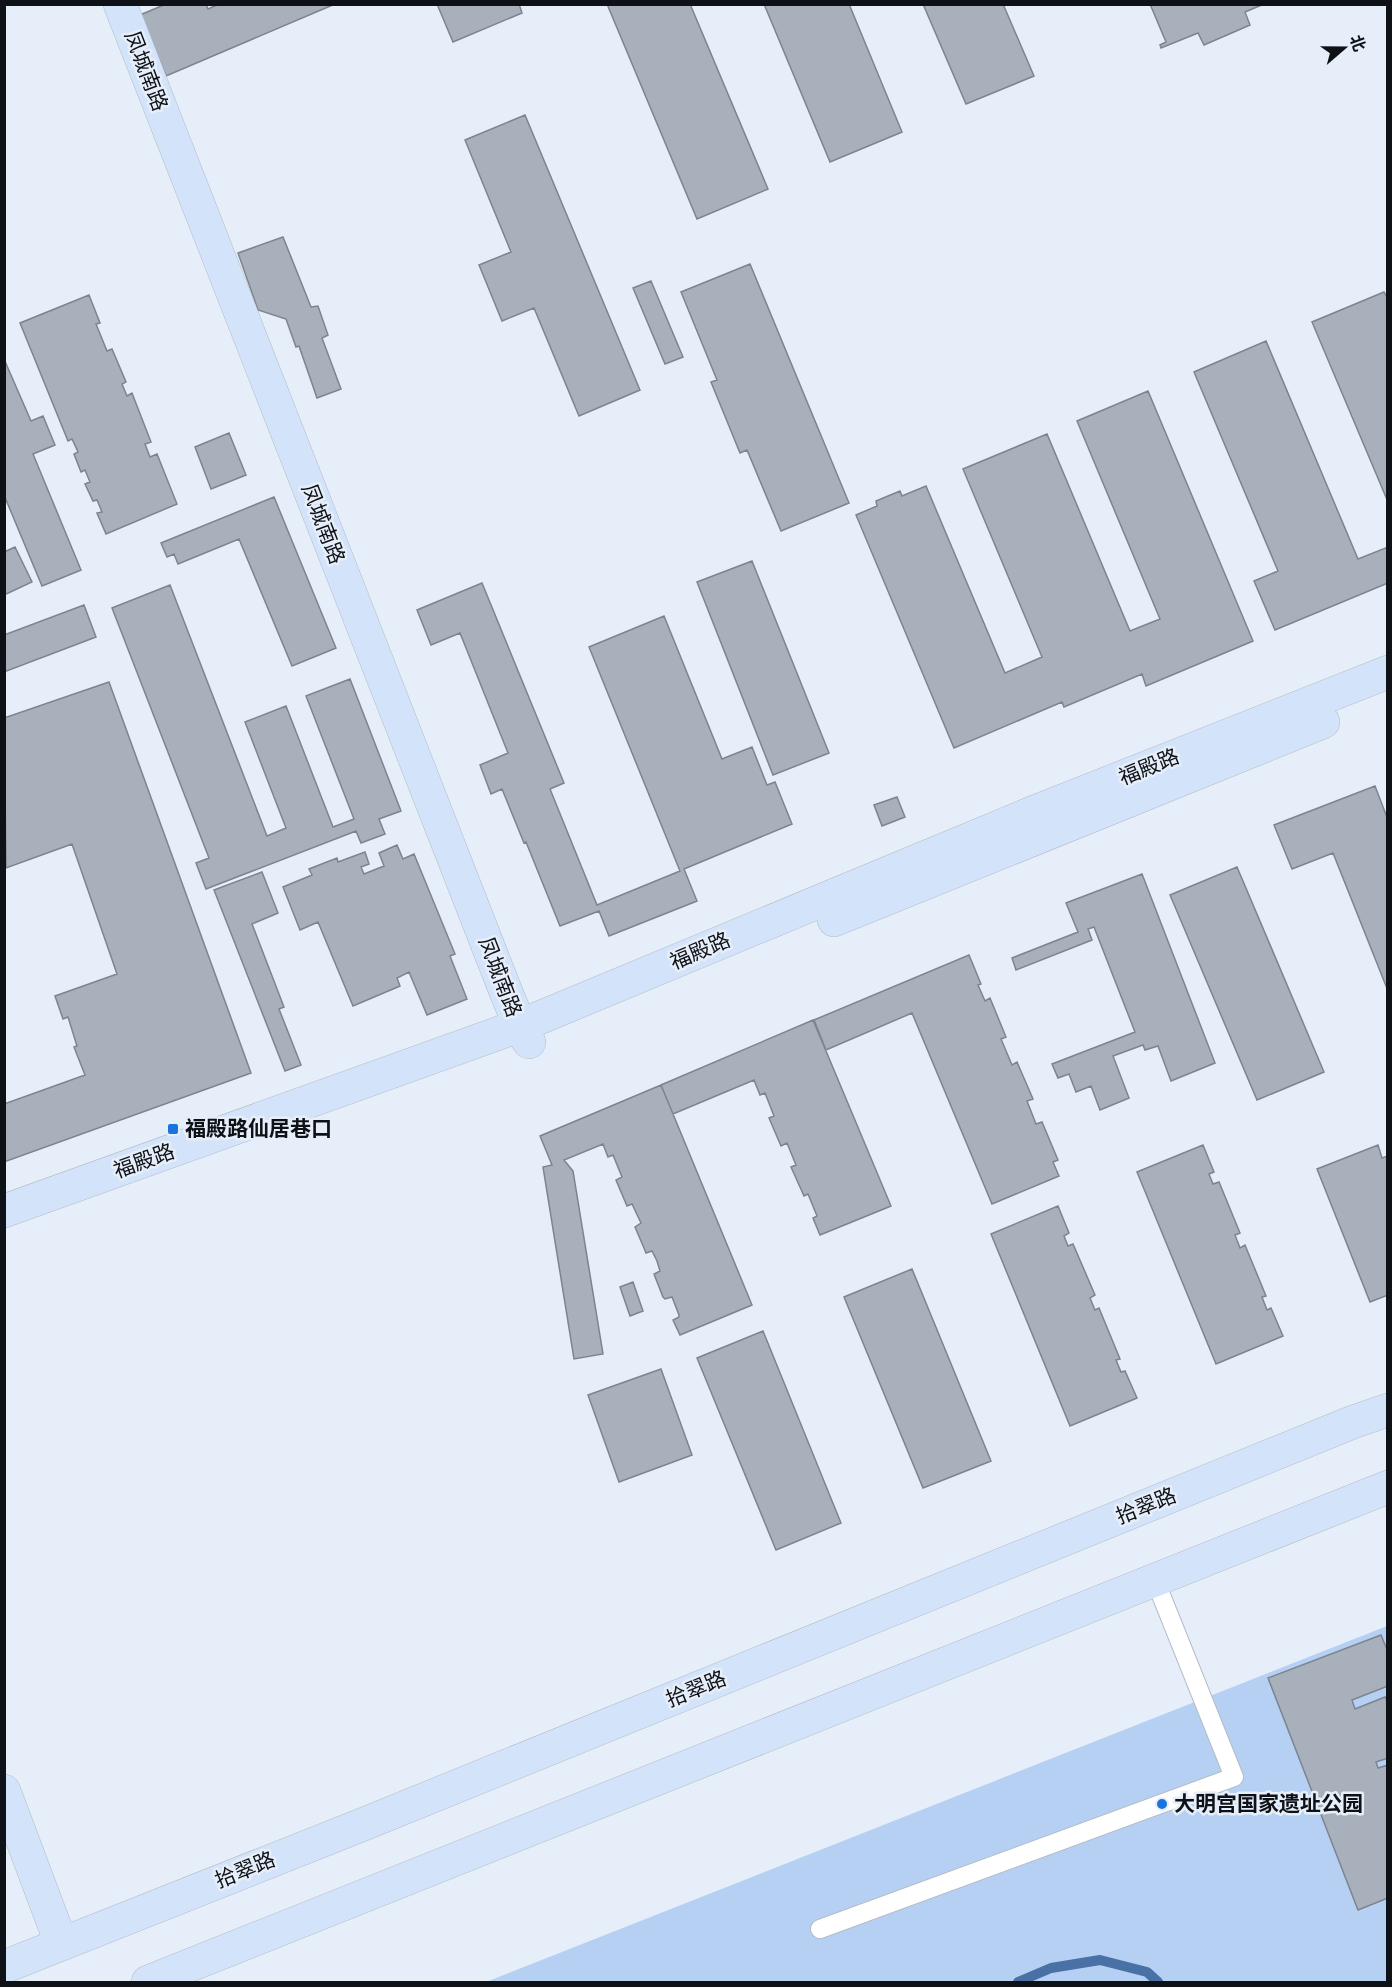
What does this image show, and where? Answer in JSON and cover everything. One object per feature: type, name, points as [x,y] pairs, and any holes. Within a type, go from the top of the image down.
[{"type":"street","name":"凤城南路","points":[[120,4],[524,1034]]},
{"type":"street","name":"福殿路","points":[[4,1211],[524,1034],[1032,813],[1388,672]]},
{"type":"street","name":"福殿路","points":[[4,1232],[524,1034],[1388,696]]},
{"type":"street","name":"拾翠路","points":[[4,1967],[353,1828],[1321,1435],[1388,1410]]},
{"type":"street","points":[[153,1982],[1388,1487]]},
{"type":"street","points":[[4,1791],[61,1943]]},
{"type":"lane","points":[[820,1929],[1234,1777],[1155,1581]]},
{"type":"shaded area","name":"大明宫国家遗址公园","points":[[1387,1626],[1387,1982],[486,1982]]},
{"type":"building","points":[[166,4],[206,4],[208,9],[219,4],[335,4],[166,76],[140,15]]},
{"type":"building","points":[[437,4],[519,4],[522,13],[453,42]]},
{"type":"building","points":[[607,4],[690,4],[768,189],[697,219]]},
{"type":"building","points":[[764,4],[849,4],[902,132],[830,162]]},
{"type":"building","points":[[923,4],[1003,4],[1034,76],[966,104]]},
{"type":"building","points":[[1150,4],[1264,4],[1245,12],[1250,25],[1204,45],[1198,33],[1161,48],[1160,45],[1166,42]]},
{"type":"building","points":[[525,115],[640,390],[579,416],[534,308],[502,321],[479,265],[511,252],[465,140]]},
{"type":"building","points":[[283,237],[311,307],[318,306],[328,335],[322,338],[341,389],[317,398],[299,346],[296,347],[286,319],[258,310],[238,253]]},
{"type":"building","points":[[750,264],[849,503],[781,531],[747,450],[740,453],[711,382],[717,380],[681,292]]},
{"type":"building","points":[[651,281],[683,357],[665,364],[633,288]]},
{"type":"building","points":[[1384,292],[1388,299],[1388,502],[1312,322]]},
{"type":"building","points":[[89,295],[100,323],[96,324],[107,351],[112,349],[126,382],[122,384],[127,396],[132,393],[151,442],[145,444],[150,457],[157,454],[177,504],[106,534],[97,513],[102,512],[97,500],[93,501],[85,484],[90,482],[85,470],[81,472],[74,454],[78,452],[72,439],[68,441],[20,323]]},
{"type":"building","points":[[1266,341],[1358,559],[1388,547],[1388,583],[1275,630],[1254,581],[1278,571],[1194,372]]},
{"type":"building","points":[[4,359],[31,421],[43,416],[55,445],[33,454],[81,570],[42,586],[4,495]]},
{"type":"building","points":[[1148,391],[1253,641],[1146,686],[1142,674],[1064,707],[1062,702],[954,748],[856,515],[877,506],[876,501],[900,491],[902,496],[926,486],[1005,673],[1042,657],[963,469],[1047,434],[1130,631],[1160,619],[1077,421]]},
{"type":"building","points":[[229,433],[246,475],[211,489],[195,447]]},
{"type":"building","points":[[274,497],[336,648],[292,666],[239,539],[178,564],[174,554],[167,557],[161,543]]},
{"type":"building","points":[[15,547],[32,582],[4,595],[4,552]]},
{"type":"building","points":[[752,561],[829,753],[773,775],[697,582]]},
{"type":"building","points":[[482,583],[564,783],[550,789],[597,905],[680,871],[589,647],[664,616],[722,759],[752,747],[767,785],[775,782],[792,824],[684,869],[697,901],[609,936],[599,911],[560,926],[502,789],[491,794],[480,765],[508,753],[460,633],[431,645],[417,610]]},
{"type":"building","points":[[170,585],[267,836],[286,828],[245,722],[286,706],[333,827],[354,819],[306,696],[350,679],[401,811],[379,819],[385,834],[361,843],[356,831],[206,889],[196,863],[209,858],[112,608]]},
{"type":"building","points":[[84,605],[96,637],[4,672],[4,635]]},
{"type":"building","points":[[109,682],[251,1073],[4,1162],[4,1104],[85,1075],[74,1047],[77,1046],[68,1017],[63,1019],[55,996],[117,974],[72,844],[6,868],[4,718]]},
{"type":"building","points":[[1375,786],[1388,820],[1388,991],[1333,853],[1292,869],[1274,825]]},
{"type":"building","points":[[897,797],[905,817],[882,826],[874,805]]},
{"type":"building","points":[[397,845],[403,859],[414,854],[455,954],[450,956],[467,999],[427,1015],[409,972],[397,978],[400,986],[353,1006],[318,922],[300,930],[283,887],[312,875],[309,869],[337,858],[338,862],[365,852],[369,864],[361,867],[364,874],[384,866],[379,853]]},
{"type":"building","points":[[1237,867],[1324,1072],[1257,1100],[1170,895]]},
{"type":"building","points":[[262,872],[278,913],[252,924],[284,1007],[279,1009],[301,1065],[285,1071],[214,890]]},
{"type":"building","points":[[1142,874],[1215,1063],[1171,1081],[1158,1046],[1145,1050],[1143,1045],[1113,1056],[1129,1098],[1100,1110],[1091,1086],[1076,1092],[1069,1074],[1058,1078],[1052,1064],[1135,1032],[1094,927],[1088,929],[1092,940],[1016,970],[1012,958],[1078,932],[1066,903]]},
{"type":"building","points":[[969,955],[981,984],[978,985],[985,1001],[990,998],[1006,1037],[1001,1039],[1012,1065],[1017,1062],[1033,1099],[1027,1101],[1036,1124],[1042,1122],[1058,1160],[1053,1162],[1059,1176],[992,1204],[912,1013],[826,1050],[814,1020]]},
{"type":"building","points":[[813,1020],[891,1206],[820,1235],[813,1218],[817,1216],[808,1194],[804,1196],[791,1167],[796,1165],[787,1143],[781,1146],[769,1118],[774,1116],[765,1093],[760,1095],[754,1080],[673,1114],[661,1085]]},
{"type":"building","points":[[661,1085],[752,1305],[680,1335],[673,1320],[679,1315],[672,1297],[665,1299],[663,1297],[654,1274],[660,1271],[657,1261],[652,1251],[646,1253],[635,1227],[641,1223],[632,1204],[627,1206],[616,1180],[622,1177],[613,1155],[608,1157],[603,1144],[564,1160],[573,1171],[603,1354],[574,1359],[543,1167],[552,1165],[540,1136]]},
{"type":"building","points":[[1203,1145],[1214,1172],[1209,1174],[1213,1184],[1219,1182],[1240,1233],[1235,1235],[1240,1248],[1245,1245],[1266,1296],[1262,1297],[1267,1310],[1271,1308],[1283,1336],[1216,1364],[1137,1172]]},
{"type":"building","points":[[1378,1145],[1382,1158],[1388,1156],[1388,1295],[1370,1302],[1317,1169]]},
{"type":"building","points":[[1058,1206],[1069,1233],[1064,1236],[1068,1246],[1073,1244],[1095,1295],[1090,1298],[1095,1310],[1099,1308],[1120,1359],[1116,1360],[1121,1372],[1125,1371],[1137,1398],[1070,1426],[991,1234]]},
{"type":"building","points":[[912,1269],[991,1461],[923,1488],[844,1297]]},
{"type":"building","points":[[633,1282],[643,1311],[630,1316],[620,1287]]},
{"type":"building","points":[[763,1331],[841,1523],[776,1550],[697,1358]]},
{"type":"building","points":[[661,1369],[692,1455],[619,1482],[588,1395]]},
{"type":"building","points":[[1381,1635],[1388,1652],[1388,1686],[1352,1700],[1355,1709],[1385,1697],[1388,1702],[1388,1758],[1376,1762],[1378,1768],[1388,1765],[1388,1898],[1358,1910],[1268,1678]]},
{"type":"waterway","points":[[1018,1982],[1051,1968],[1100,1960],[1147,1972],[1158,1982]]},
{"type":"place","name":"福殿路仙居巷口","points":[[173,1129]]},
{"type":"place","name":"大明宫国家遗址公园","points":[[1162,1804]]}]
